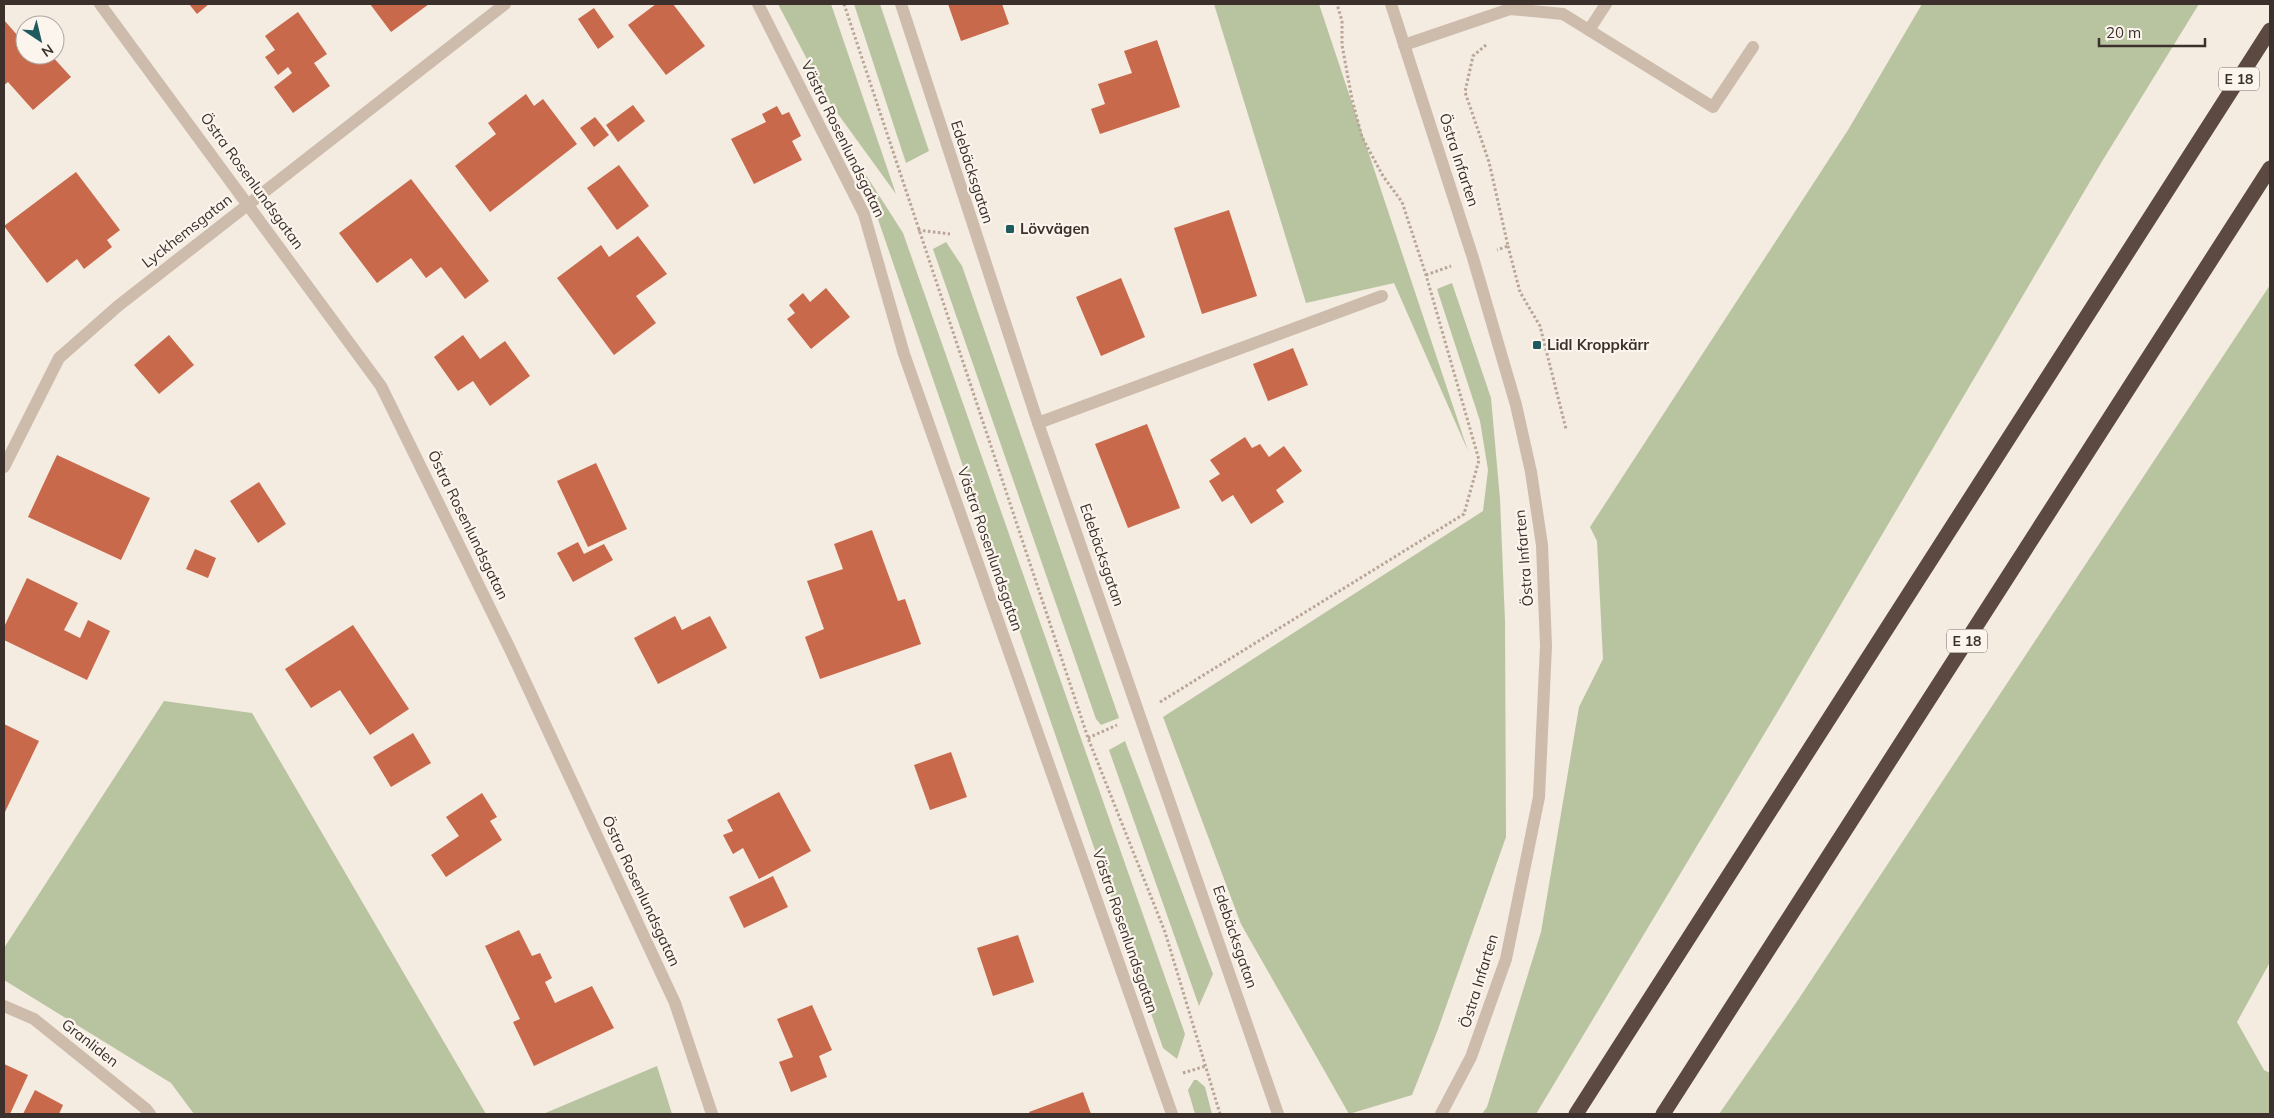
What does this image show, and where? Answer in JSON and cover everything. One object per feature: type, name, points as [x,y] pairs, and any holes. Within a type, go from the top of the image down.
[{"type":"highway","name":"E 18","points":[[1576,1114],[2270,30]]},
{"type":"highway","name":"E 18","points":[[1663,1114],[2270,168]]},
{"type":"street","name":"Östra Rosenlundsgatan","points":[[100,4],[381,386],[509,647],[675,1002],[712,1114]]},
{"type":"street","name":"Lyckhemsgatan","points":[[4,468],[59,358],[118,306],[505,4]]},
{"type":"street","name":"Västra Rosenlundsgatan","points":[[758,4],[864,214],[904,354],[1172,1114]]},
{"type":"street","name":"Edebäcksgatan","points":[[901,4],[1038,423],[1141,714],[1278,1114]]},
{"type":"street","name":"Östra Infarten","points":[[1391,4],[1473,258],[1516,405],[1531,472],[1542,545],[1546,646],[1539,797],[1506,960],[1472,1057],[1441,1114]]},
{"type":"street","points":[[1589,30],[1606,4]]},
{"type":"street","points":[[1404,45],[1510,9],[1563,14],[1713,107],[1753,47]]},
{"type":"street","points":[[1038,423],[1382,296]]},
{"type":"street","name":"Granliden","points":[[4,1006],[34,1019],[150,1114]]},
{"type":"path","points":[[844,4],[1088,738],[1165,932],[1220,1114]]},
{"type":"path","points":[[1088,738],[1141,714],[1464,514],[1480,460],[1426,275],[1402,202],[1383,176],[1362,137],[1342,45],[1342,21],[1337,4]]},
{"type":"path","points":[[1494,42],[1482,48],[1473,56],[1465,92],[1489,162],[1520,292],[1540,326],[1566,429]]},
{"type":"path","points":[[918,230],[976,238]]},
{"type":"path","points":[[1426,275],[1508,246]]},
{"type":"green space","points":[[778,4],[831,4],[896,194],[830,103]]},
{"type":"green space","points":[[854,4],[880,4],[929,151],[906,163]]},
{"type":"green space","points":[[1214,4],[1319,4],[1468,451],[1394,283],[1306,303]]},
{"type":"green space","points":[[1922,4],[2199,4],[2101,163],[1784,701],[1536,1114],[1482,1114],[1487,1107],[1541,932],[1579,707],[1603,659],[1597,541],[1590,527],[1848,130]]},
{"type":"green space","points":[[859,164],[903,233],[1185,1034],[1177,1059],[1163,1048]]},
{"type":"green space","points":[[946,242],[962,266],[1119,718],[1101,725],[1096,719],[933,249]]},
{"type":"green space","points":[[1452,283],[1491,398],[1500,499],[1505,621],[1506,837],[1437,1032],[1412,1095],[1349,1114],[1241,924],[1163,717],[1483,511],[1488,470],[1480,421],[1437,289]]},
{"type":"green space","points":[[2270,285],[2270,962],[2237,1022],[2264,1070],[2270,1073],[2270,1114],[1719,1114],[1796,1003]]},
{"type":"green space","points":[[164,701],[252,713],[486,1114],[194,1114],[171,1083],[4,980],[4,948]]},
{"type":"green space","points":[[1125,741],[1213,974],[1199,1006],[1109,750]]},
{"type":"green space","points":[[657,1066],[672,1114],[543,1114]]},
{"type":"green space","points":[[1194,1080],[1197,1080],[1205,1087],[1212,1114],[1195,1114],[1188,1090]]},
{"type":"building","points":[[189,4],[209,4],[197,14]]},
{"type":"building","points":[[370,4],[429,4],[391,32]]},
{"type":"building","points":[[656,4],[673,4],[705,46],[666,75],[628,25]]},
{"type":"building","points":[[948,4],[1002,4],[1009,24],[961,41]]},
{"type":"building","points":[[594,8],[614,37],[598,49],[578,19]]},
{"type":"building","points":[[298,12],[327,54],[314,63],[330,86],[293,113],[274,87],[292,73],[288,67],[278,75],[265,57],[275,50],[265,36]]},
{"type":"building","points":[[4,20],[15,33],[15,65],[60,65],[71,77],[33,110],[8,82],[4,85]]},
{"type":"building","points":[[1157,40],[1180,107],[1100,134],[1091,109],[1105,104],[1098,84],[1132,73],[1124,51]]},
{"type":"building","points":[[526,94],[534,106],[543,99],[577,144],[490,212],[455,166],[496,134],[488,123]]},
{"type":"building","points":[[633,105],[645,121],[618,142],[606,125]]},
{"type":"building","points":[[777,106],[782,115],[789,112],[801,136],[792,141],[802,160],[754,184],[731,139],[766,122],[762,114]]},
{"type":"building","points":[[595,117],[609,135],[594,147],[580,128]]},
{"type":"building","points":[[619,165],[649,206],[617,230],[587,188]]},
{"type":"building","points":[[76,172],[120,230],[107,240],[112,247],[84,269],[77,259],[47,283],[4,226]]},
{"type":"building","points":[[411,179],[489,281],[465,299],[441,267],[426,278],[411,258],[377,283],[339,233]]},
{"type":"building","points":[[1229,210],[1257,296],[1202,314],[1174,228]]},
{"type":"building","points":[[638,236],[667,274],[636,296],[656,323],[614,355],[557,278],[601,245],[609,257]]},
{"type":"building","points":[[1121,278],[1145,337],[1101,356],[1076,297]]},
{"type":"building","points":[[826,288],[850,317],[811,349],[787,319],[795,313],[789,305],[803,293],[810,302]]},
{"type":"building","points":[[169,335],[194,365],[159,394],[134,365]]},
{"type":"building","points":[[463,335],[480,359],[505,341],[530,376],[490,406],[473,381],[458,391],[434,357]]},
{"type":"building","points":[[1293,348],[1308,385],[1268,401],[1253,364]]},
{"type":"building","points":[[1147,424],[1180,508],[1128,528],[1095,444]]},
{"type":"building","points":[[1245,437],[1252,448],[1260,444],[1269,457],[1284,446],[1302,471],[1276,490],[1284,502],[1251,524],[1233,495],[1222,502],[1209,481],[1220,474],[1210,460]]},
{"type":"building","points":[[57,455],[150,498],[121,560],[28,517]]},
{"type":"building","points":[[596,463],[627,529],[588,547],[557,481]]},
{"type":"building","points":[[259,482],[286,524],[258,543],[230,501]]},
{"type":"building","points":[[872,530],[898,601],[905,599],[921,644],[820,679],[805,637],[824,629],[807,581],[843,569],[834,544]]},
{"type":"building","points":[[578,542],[584,554],[604,544],[613,560],[573,582],[557,553]]},
{"type":"building","points":[[195,549],[216,558],[208,578],[186,569]]},
{"type":"building","points":[[27,578],[78,603],[64,630],[80,638],[88,620],[110,631],[87,680],[4,640],[4,627]]},
{"type":"building","points":[[675,616],[682,630],[710,616],[727,648],[658,684],[634,638]]},
{"type":"building","points":[[353,625],[409,709],[370,735],[340,690],[311,708],[285,669]]},
{"type":"building","points":[[4,724],[39,741],[4,814]]},
{"type":"building","points":[[413,733],[431,763],[391,787],[373,757]]},
{"type":"building","points":[[951,752],[967,797],[930,810],[914,765]]},
{"type":"building","points":[[779,792],[811,851],[759,879],[743,848],[733,854],[723,835],[733,831],[727,820]]},
{"type":"building","points":[[482,793],[497,817],[490,821],[502,840],[446,877],[431,855],[459,836],[446,817]]},
{"type":"building","points":[[773,876],[788,907],[744,928],[729,897]]},
{"type":"building","points":[[519,930],[532,956],[540,953],[552,978],[545,982],[555,1003],[592,986],[614,1028],[534,1066],[513,1022],[520,1019],[485,946]]},
{"type":"building","points":[[1018,935],[1034,982],[993,996],[977,948]]},
{"type":"building","points":[[812,1005],[832,1050],[819,1056],[827,1077],[791,1092],[779,1062],[793,1057],[777,1019]]},
{"type":"building","points":[[4,1064],[28,1075],[10,1114],[4,1114]]},
{"type":"building","points":[[35,1090],[63,1105],[59,1114],[23,1114]]},
{"type":"building","points":[[1083,1092],[1091,1114],[1030,1114],[1029,1112]]},
{"type":"place","name":"Lövvägen","points":[[1010,229]]},
{"type":"place","name":"Lidl Kroppkärr","points":[[1537,345]]}]
